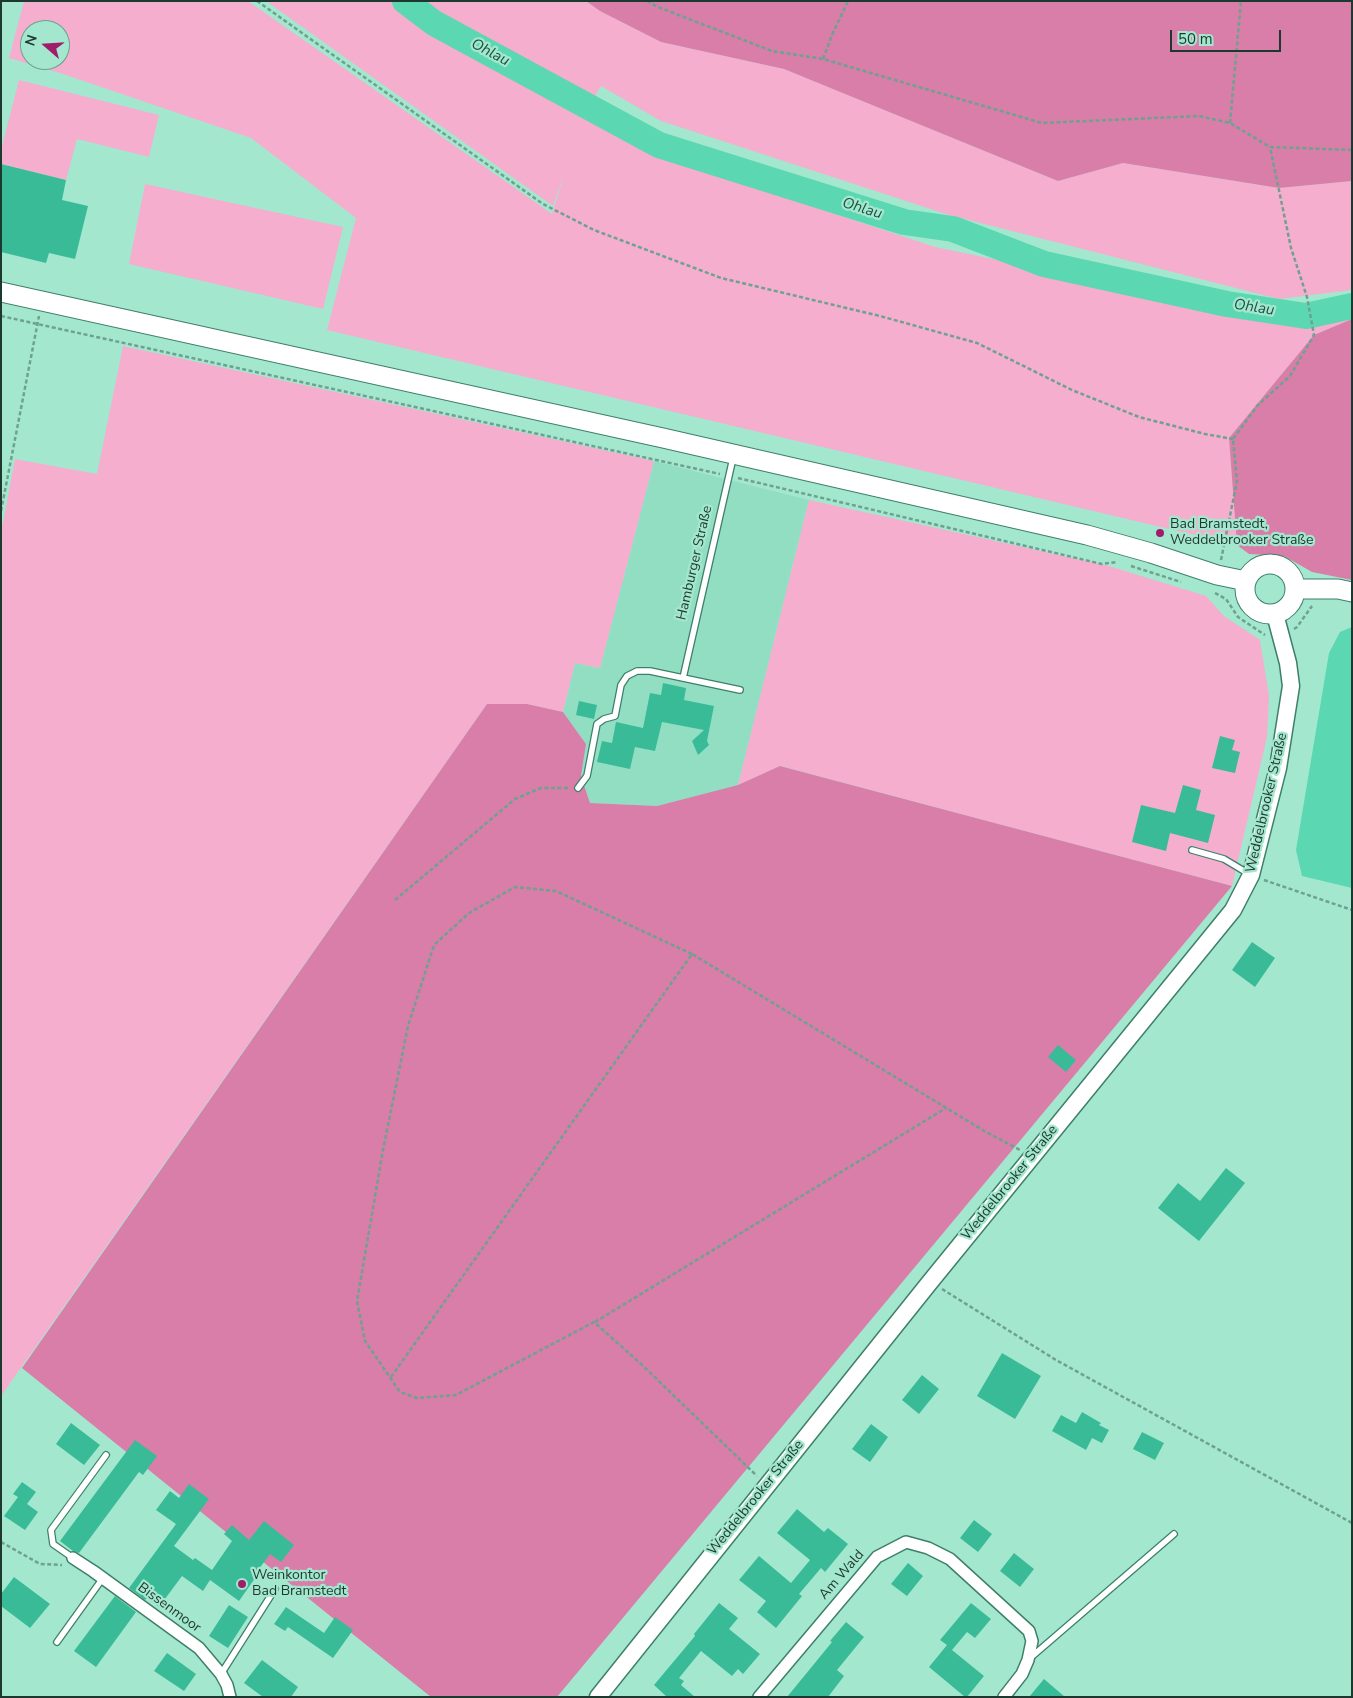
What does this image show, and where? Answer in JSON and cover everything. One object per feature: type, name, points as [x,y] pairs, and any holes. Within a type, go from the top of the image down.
[{"type":"main road","points":[[1,292],[1088,535],[1151,553],[1213,583],[1246,581]]},
{"type":"main road","points":[[1262,565],[1278,565],[1290,574],[1295,588],[1291,603],[1275,614],[1256,610],[1250,604],[1245,589],[1246,581],[1255,569],[1262,565]]},
{"type":"main road","points":[[1295,588],[1338,589],[1352,592]]},
{"type":"street","name":"Weddelbrooker Straße","points":[[598,1697],[930,1282],[1233,910],[1251,875],[1278,768],[1291,686],[1282,635],[1275,614]]},
{"type":"street","name":"Am Wald","points":[[759,1697],[877,1557],[906,1542],[928,1548],[950,1559],[1029,1631],[1032,1641],[1028,1660],[1022,1674],[1004,1697]]},
{"type":"street","name":"Bissenmoor","points":[[73,1558],[199,1648],[227,1685],[230,1697]]},
{"type":"lane","name":"Hamburger Straße","points":[[683,678],[734,455]]},
{"type":"lane","points":[[578,788],[587,776],[597,724],[604,719],[615,716],[621,685],[627,676],[637,671],[643,671],[740,690]]},
{"type":"lane","points":[[1192,850],[1224,859],[1251,875]]},
{"type":"lane","points":[[73,1558],[53,1544],[52,1530],[106,1455]]},
{"type":"lane","points":[[1028,1660],[1174,1534]]},
{"type":"lane","points":[[57,1642],[103,1578]]},
{"type":"lane","points":[[220,1674],[275,1589]]},
{"type":"path","points":[[257,1],[543,204],[594,230],[721,278],[880,316],[977,343],[1072,390],[1139,417],[1205,434],[1234,439]]},
{"type":"path","points":[[647,1],[658,8],[772,51],[823,59],[1042,123],[1199,116],[1230,122],[1270,146],[1352,150]]},
{"type":"path","points":[[823,59],[848,1]]},
{"type":"path","points":[[1230,122],[1241,1]]},
{"type":"path","points":[[1270,146],[1291,248],[1307,298],[1314,335],[1290,376],[1257,406],[1234,439],[1237,482],[1213,583],[1238,617],[1267,636],[1282,635],[1297,627],[1310,607],[1320,604]]},
{"type":"path","points":[[1,511],[42,302]]},
{"type":"path","points":[[1,316],[728,476],[1102,564],[1115,561],[1190,585]]},
{"type":"path","points":[[395,900],[515,799],[541,788],[578,788]]},
{"type":"path","points":[[1251,875],[1352,910]]},
{"type":"path","points":[[946,1108],[594,1322],[456,1394],[417,1398],[400,1392],[365,1341],[357,1301],[382,1150],[408,1026],[434,945],[469,913],[515,887],[556,891],[692,954],[986,1132],[1032,1156]]},
{"type":"path","points":[[391,1377],[692,954]]},
{"type":"path","points":[[930,1282],[1056,1360],[1352,1523]]},
{"type":"path","points":[[594,1322],[640,1363],[767,1485]]},
{"type":"path","points":[[1,1542],[40,1564],[63,1565]]},
{"type":"shaded area","points":[[24,1],[248,1],[552,214],[565,172],[553,206],[266,1],[586,1],[600,11],[661,42],[784,69],[1058,181],[1123,163],[1279,188],[1352,181],[1352,290],[1279,299],[949,215],[661,121],[601,86],[583,117],[657,155],[935,247],[1265,315],[1352,311],[1352,319],[1314,335],[1229,438],[1237,545],[327,330],[356,218],[251,138],[50,70],[70,70],[70,20],[20,20],[20,61],[9,58]]},
{"type":"shaded area","points":[[586,1],[1352,1],[1352,181],[1279,188],[1123,163],[1058,181],[784,69],[661,42],[600,11]]},
{"type":"shaded area","points":[[19,80],[159,115],[149,157],[77,139],[66,180],[1,164],[1,150]]},
{"type":"shaded area","points":[[145,184],[343,227],[323,309],[129,264]]},
{"type":"shaded area","points":[[1352,319],[1352,580],[1312,572],[1284,556],[1249,554],[1237,545],[1229,438],[1314,335]]},
{"type":"shaded area","points":[[123,346],[654,461],[600,668],[575,663],[563,712],[527,704],[487,704],[1,1396],[1,533],[15,459],[97,474]]},
{"type":"shaded area","points":[[654,461],[809,500],[738,785],[657,806],[590,803],[581,776],[586,744],[563,712],[575,663],[600,668]]},
{"type":"shaded area","points":[[809,500],[1109,566],[1206,596],[1224,616],[1260,640],[1269,696],[1267,737],[1232,886],[781,766],[738,785]]},
{"type":"shaded area","points":[[1352,627],[1352,888],[1302,876],[1296,850],[1329,653],[1340,632]]},
{"type":"shaded area","points":[[487,704],[527,704],[563,712],[586,744],[581,776],[590,803],[657,806],[738,785],[780,766],[1232,886],[557,1697],[431,1697],[22,1368]]},
{"type":"building","points":[[1,164],[66,180],[62,200],[88,206],[75,259],[49,253],[46,263],[1,252]]},
{"type":"building","points":[[663,683],[686,688],[684,700],[714,706],[707,741],[709,745],[698,755],[692,741],[704,730],[662,722],[655,751],[635,747],[630,769],[597,762],[602,741],[612,743],[616,722],[643,728],[650,693],[661,695]]},
{"type":"building","points":[[579,701],[597,705],[594,719],[576,715]]},
{"type":"building","points":[[1220,736],[1235,740],[1232,750],[1240,752],[1235,773],[1212,768]]},
{"type":"building","points":[[1183,785],[1201,790],[1196,810],[1215,815],[1208,843],[1170,833],[1166,851],[1132,842],[1141,805],[1175,813]]},
{"type":"building","points":[[1252,942],[1275,958],[1255,987],[1232,970]]},
{"type":"building","points":[[1058,1045],[1076,1060],[1066,1072],[1048,1057]]},
{"type":"building","points":[[1226,1168],[1245,1183],[1199,1241],[1158,1208],[1178,1183],[1200,1201]]},
{"type":"building","points":[[1002,1353],[1041,1376],[1015,1419],[977,1396]]},
{"type":"building","points":[[922,1375],[939,1389],[919,1414],[902,1400]]},
{"type":"building","points":[[1082,1412],[1109,1430],[1102,1443],[1092,1438],[1086,1450],[1052,1431],[1061,1415],[1076,1423]]},
{"type":"building","points":[[71,1423],[100,1445],[84,1465],[56,1444]]},
{"type":"building","points":[[871,1424],[888,1437],[870,1462],[852,1449]]},
{"type":"building","points":[[1142,1432],[1164,1443],[1155,1460],[1133,1449]]},
{"type":"building","points":[[135,1440],[157,1456],[143,1475],[139,1472],[79,1553],[73,1551],[60,1541]]},
{"type":"building","points":[[22,1482],[36,1492],[27,1504],[38,1512],[25,1530],[4,1516],[18,1497],[13,1494]]},
{"type":"building","points":[[189,1484],[209,1499],[174,1546],[193,1560],[195,1558],[212,1570],[232,1541],[224,1534],[232,1525],[249,1540],[264,1521],[294,1545],[281,1562],[270,1554],[239,1601],[210,1580],[203,1591],[182,1576],[159,1607],[147,1598],[145,1600],[129,1588],[176,1524],[156,1510],[170,1491],[179,1498]]},
{"type":"building","points":[[797,1509],[824,1532],[828,1528],[848,1544],[825,1572],[821,1568],[799,1594],[802,1596],[776,1628],[757,1612],[766,1601],[739,1580],[759,1556],[791,1583],[810,1560],[777,1533]]},
{"type":"building","points":[[974,1520],[992,1534],[978,1552],[960,1538]]},
{"type":"building","points":[[1014,1553],[1034,1569],[1020,1587],[1000,1571]]},
{"type":"building","points":[[908,1563],[923,1576],[907,1596],[891,1584]]},
{"type":"building","points":[[14,1577],[50,1604],[30,1628],[1,1606],[1,1594]]},
{"type":"building","points":[[115,1596],[136,1612],[96,1667],[74,1651]]},
{"type":"building","points":[[719,1603],[738,1618],[729,1629],[760,1654],[743,1674],[738,1669],[732,1676],[701,1651],[679,1678],[684,1681],[681,1685],[695,1697],[667,1697],[654,1685],[695,1636],[694,1634]]},
{"type":"building","points":[[971,1603],[991,1619],[975,1638],[967,1632],[952,1650],[984,1676],[965,1697],[929,1667],[947,1645],[940,1640]]},
{"type":"building","points":[[229,1605],[248,1617],[228,1648],[209,1636]]},
{"type":"building","points":[[286,1607],[324,1633],[335,1617],[353,1630],[333,1658],[288,1627],[285,1631],[274,1624]]},
{"type":"building","points":[[846,1622],[864,1637],[837,1670],[844,1676],[828,1697],[787,1697],[832,1642],[830,1641]]},
{"type":"building","points":[[167,1653],[196,1674],[184,1691],[154,1671]]},
{"type":"building","points":[[262,1660],[298,1687],[291,1697],[263,1697],[244,1683]]},
{"type":"building","points":[[1044,1679],[1065,1697],[1029,1697]]},
{"type":"waterway","name":"Ohlau","points":[[405,1],[434,23],[659,145],[904,222],[953,229],[1044,264],[1227,304],[1306,316],[1352,306]]},
{"type":"place","name":"Bad Bramstedt, Weddelbrooker Straße","points":[[1160,533]]},
{"type":"place","name":"Weinkontor Bad Bramstedt","points":[[242,1584]]}]
